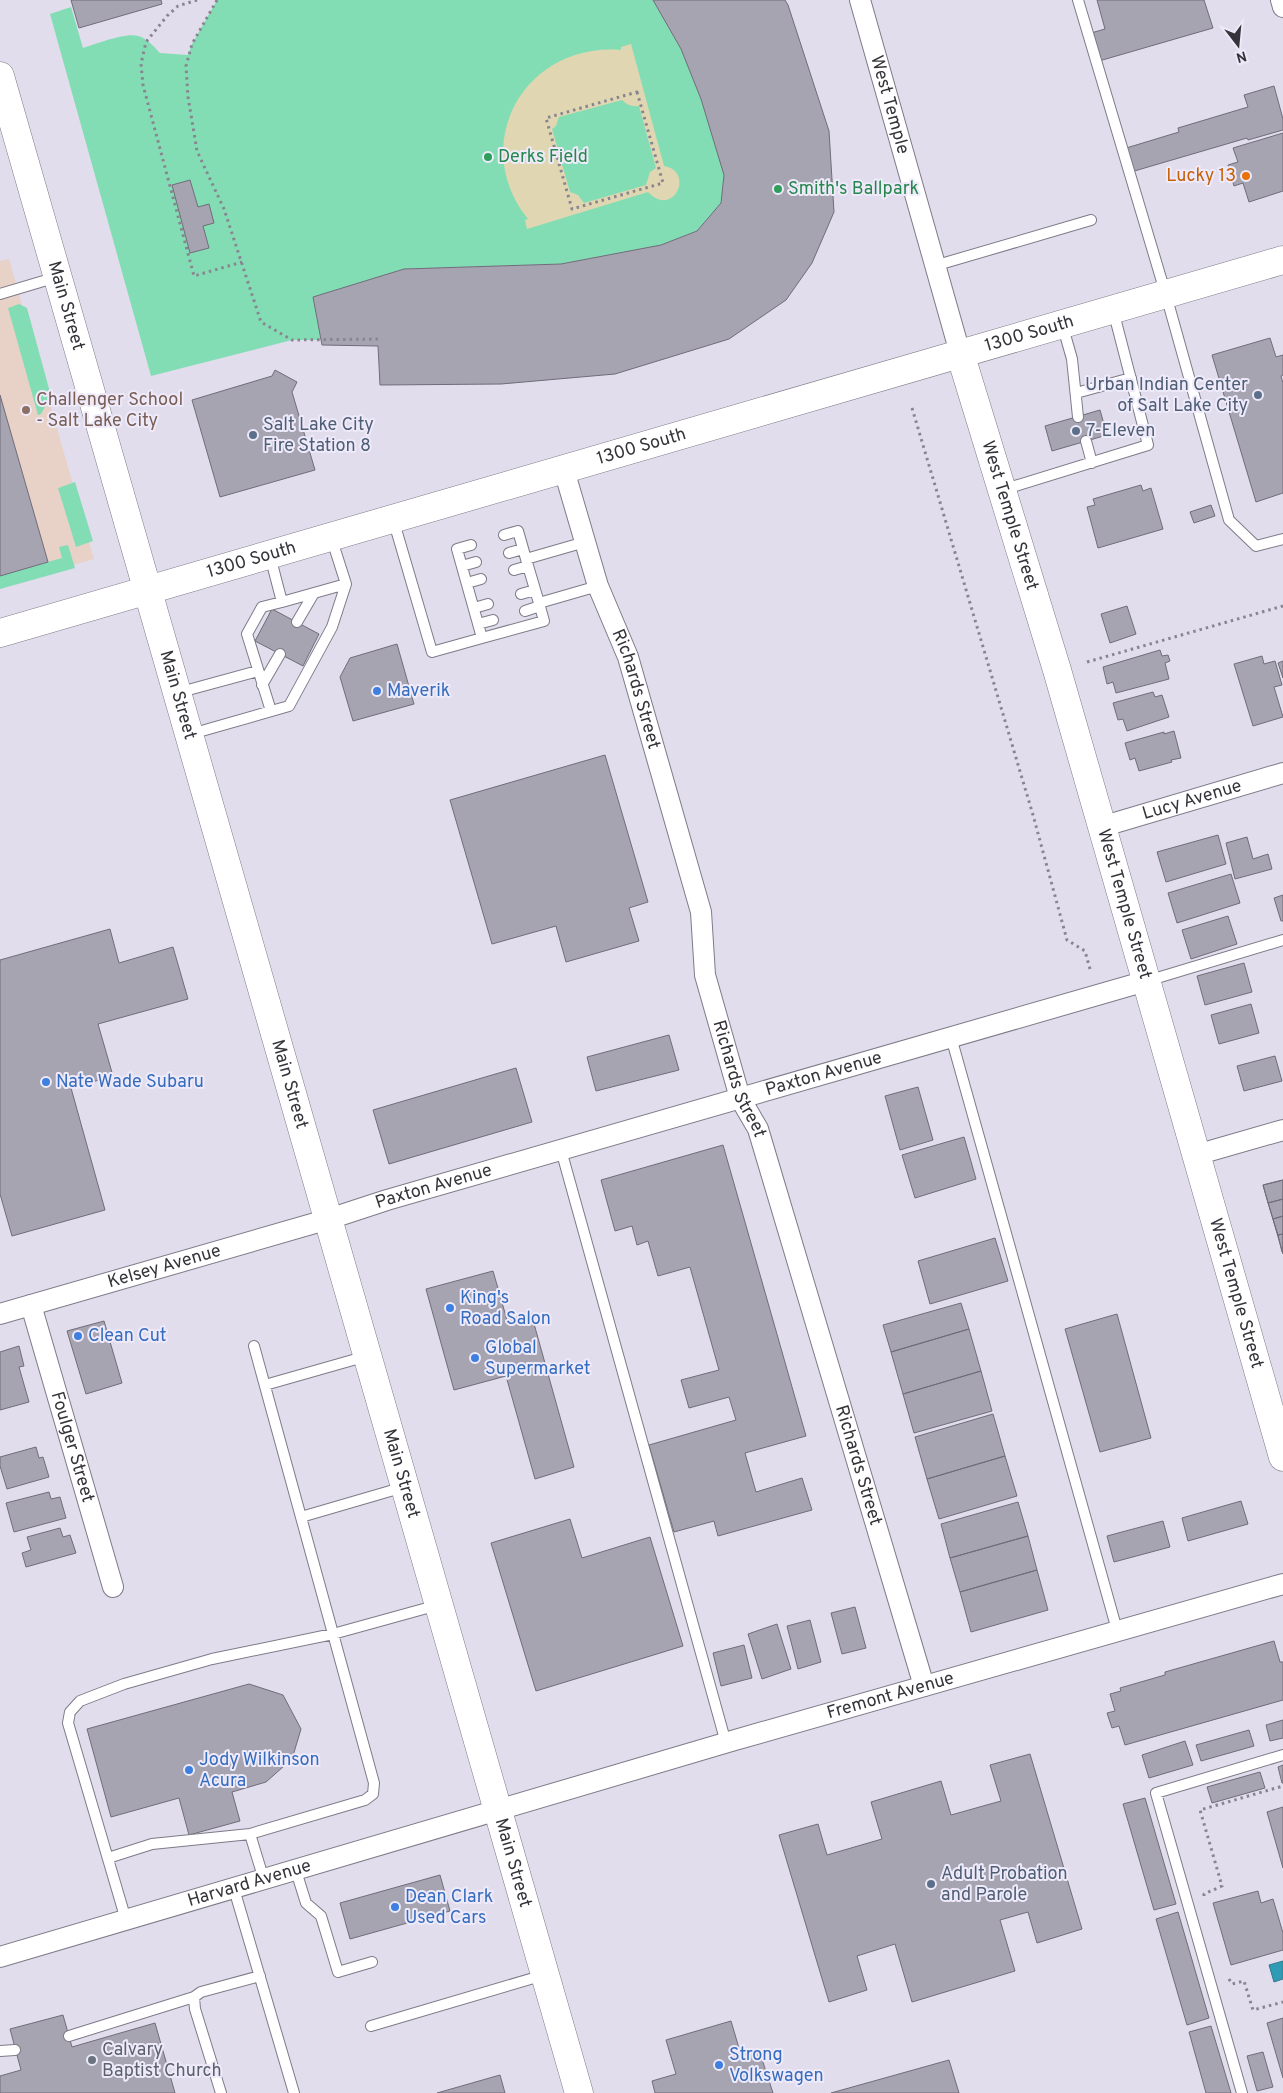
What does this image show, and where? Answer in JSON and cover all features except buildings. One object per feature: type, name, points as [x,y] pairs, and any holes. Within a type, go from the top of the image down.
[{"type":"street","name":"West Temple","points":[[860,0],[960,353]]},
{"type":"street","points":[[1281,0],[1283,7]]},
{"type":"street","name":"Main Street","points":[[0,76],[6,122],[57,277],[579,2093]]},
{"type":"street","name":"1300 South","points":[[0,633],[1283,260]]},
{"type":"street","name":"West Temple Street","points":[[960,353],[1057,670],[1283,1457]]},
{"type":"street","name":"Richards Street","points":[[564,470],[598,586],[628,657],[701,912],[705,975],[740,1098],[758,1128],[924,1686]]},
{"type":"street","name":"Lucy Avenue","points":[[1101,827],[1283,773]]},
{"type":"street","name":"Paxton Avenue","points":[[329,1220],[388,1200],[1146,981]]},
{"type":"street","points":[[1196,1155],[1283,1130]]},
{"type":"street","name":"Kelsey Avenue","points":[[0,1314],[329,1220]]},
{"type":"street","name":"Foulger Street","points":[[31,1305],[114,1587]]},
{"type":"street","name":"Fremont Avenue","points":[[498,1812],[558,1792],[726,1743],[1283,1584]]},
{"type":"street","name":"Harvard Avenue","points":[[0,1957],[498,1812]]},
{"type":"lane","points":[[1078,0],[1166,294],[1229,520],[1256,546],[1283,538]]},
{"type":"lane","points":[[934,266],[1091,220]]},
{"type":"lane","points":[[0,294],[57,277]]},
{"type":"lane","points":[[1001,490],[1148,445],[1113,310]]},
{"type":"lane","points":[[1062,324],[1072,358],[1078,417]]},
{"type":"lane","points":[[1076,393],[1131,378]]},
{"type":"lane","points":[[1086,441],[1092,463]]},
{"type":"lane","points":[[393,518],[432,652],[544,620],[518,531],[504,535]]},
{"type":"lane","points":[[189,734],[289,706],[332,627],[346,584],[331,536]]},
{"type":"lane","points":[[514,570],[526,558],[585,542]]},
{"type":"lane","points":[[471,545],[457,549],[482,638]]},
{"type":"lane","points":[[509,553],[526,558]]},
{"type":"lane","points":[[270,554],[282,602]]},
{"type":"lane","points":[[462,566],[476,562]]},
{"type":"lane","points":[[467,583],[481,579]]},
{"type":"lane","points":[[271,711],[246,634],[262,607],[346,584]]},
{"type":"lane","points":[[525,610],[598,586]]},
{"type":"lane","points":[[521,594],[536,590]]},
{"type":"lane","points":[[298,622],[314,593]]},
{"type":"lane","points":[[474,608],[488,604]]},
{"type":"lane","points":[[478,624],[493,620]]},
{"type":"lane","points":[[262,685],[280,654]]},
{"type":"lane","points":[[177,693],[258,670]]},
{"type":"lane","points":[[1146,981],[1283,940]]},
{"type":"lane","points":[[951,1038],[1117,1630]]},
{"type":"lane","points":[[561,1150],[726,1743]]},
{"type":"lane","points":[[108,1858],[152,1844],[250,1834],[365,1800],[373,1794],[374,1783],[254,1346]]},
{"type":"lane","points":[[265,1384],[368,1356]]},
{"type":"lane","points":[[301,1517],[405,1486]]},
{"type":"lane","points":[[126,1920],[68,1723],[70,1712],[80,1701],[124,1684],[212,1659],[333,1634],[439,1604]]},
{"type":"lane","points":[[1242,2093],[1156,1793],[1283,1754]]},
{"type":"lane","points":[[250,1834],[264,1880]]},
{"type":"lane","points":[[296,1871],[306,1903],[321,1916],[338,1972],[372,1962]]},
{"type":"lane","points":[[234,1889],[294,2093]]},
{"type":"lane","points":[[371,2026],[545,1974]]},
{"type":"lane","points":[[69,2036],[194,1997],[201,1992],[260,1976]]},
{"type":"lane","points":[[194,1997],[221,2093]]},
{"type":"lane","points":[[0,2051],[15,2050]]},
{"type":"path","points":[[197,0],[178,6],[166,16],[146,42],[141,64],[143,85],[194,276],[242,262]]},
{"type":"path","points":[[217,0],[192,44],[188,55],[186,66],[188,97],[197,151],[224,209],[261,322],[292,340],[382,339]]},
{"type":"path","points":[[637,92],[663,183],[572,209],[546,118],[637,92]]},
{"type":"path","points":[[912,408],[1030,805],[1067,940],[1085,951],[1090,969]]},
{"type":"path","points":[[1087,662],[1283,606]]},
{"type":"path","points":[[1206,1903],[1204,1894],[1222,1886],[1200,1810],[1283,1786]]},
{"type":"path","points":[[1227,1972],[1232,1984],[1244,1981],[1253,2010],[1283,2002]]},
{"type":"shaded area","name":"Challenger School - Salt Lake City","points":[[9,259],[94,559],[0,586],[0,261]]},
{"type":"green space","name":"Derks Field","points":[[217,0],[653,0],[681,49],[701,99],[724,175],[721,203],[697,231],[661,245],[561,264],[404,269],[314,297],[321,340],[292,340],[151,376],[50,14],[71,7],[83,48],[111,39],[133,35],[150,43],[160,53],[188,55],[192,44]]},
{"type":"green space","points":[[19,304],[27,308],[51,396],[41,414],[38,415],[8,308]]},
{"type":"green space","points":[[75,482],[93,541],[76,547],[58,488]]},
{"type":"green space","points":[[68,545],[75,568],[0,589],[0,575],[62,558],[59,547]]},
{"type":"sand","points":[[631,44],[664,166],[673,170],[678,176],[679,184],[677,191],[673,197],[666,200],[657,199],[648,192],[527,229],[525,220],[528,219],[511,190],[503,159],[506,130],[516,103],[534,80],[558,62],[587,52],[621,50],[621,47]],"holes":[[[622,100],[632,106],[639,106],[656,168],[650,172],[646,185],[584,203],[578,195],[570,192],[552,129],[556,126],[559,117]]]},
{"type":"water","points":[[1283,1961],[1283,1979],[1274,1982],[1269,1965]]},
{"type":"place","name":"Derks Field","points":[[488,157]]},
{"type":"place","name":"Lucky 13","points":[[1246,176]]},
{"type":"place","name":"Smith's Ballpark","points":[[778,189]]},
{"type":"place","name":"Urban Indian Center of Salt Lake City","points":[[1258,395]]},
{"type":"place","name":"Challenger School - Salt Lake City","points":[[26,410]]},
{"type":"place","name":"7-Eleven","points":[[1076,431]]},
{"type":"place","name":"Salt Lake City Fire Station 8","points":[[253,435]]},
{"type":"place","name":"Maverik","points":[[377,691]]},
{"type":"place","name":"Nate Wade Subaru","points":[[46,1082]]},
{"type":"place","name":"King's Road Salon","points":[[450,1308]]},
{"type":"place","name":"Clean Cut","points":[[78,1336]]},
{"type":"place","name":"Global Supermarket","points":[[475,1358]]},
{"type":"place","name":"Jody Wilkinson Acura","points":[[189,1770]]},
{"type":"place","name":"Adult Probation and Parole","points":[[931,1884]]},
{"type":"place","name":"Dean Clark Used Cars","points":[[395,1907]]},
{"type":"place","name":"Calvary Baptist Church","points":[[92,2060]]},
{"type":"place","name":"Strong Volkswagen","points":[[719,2065]]}]
